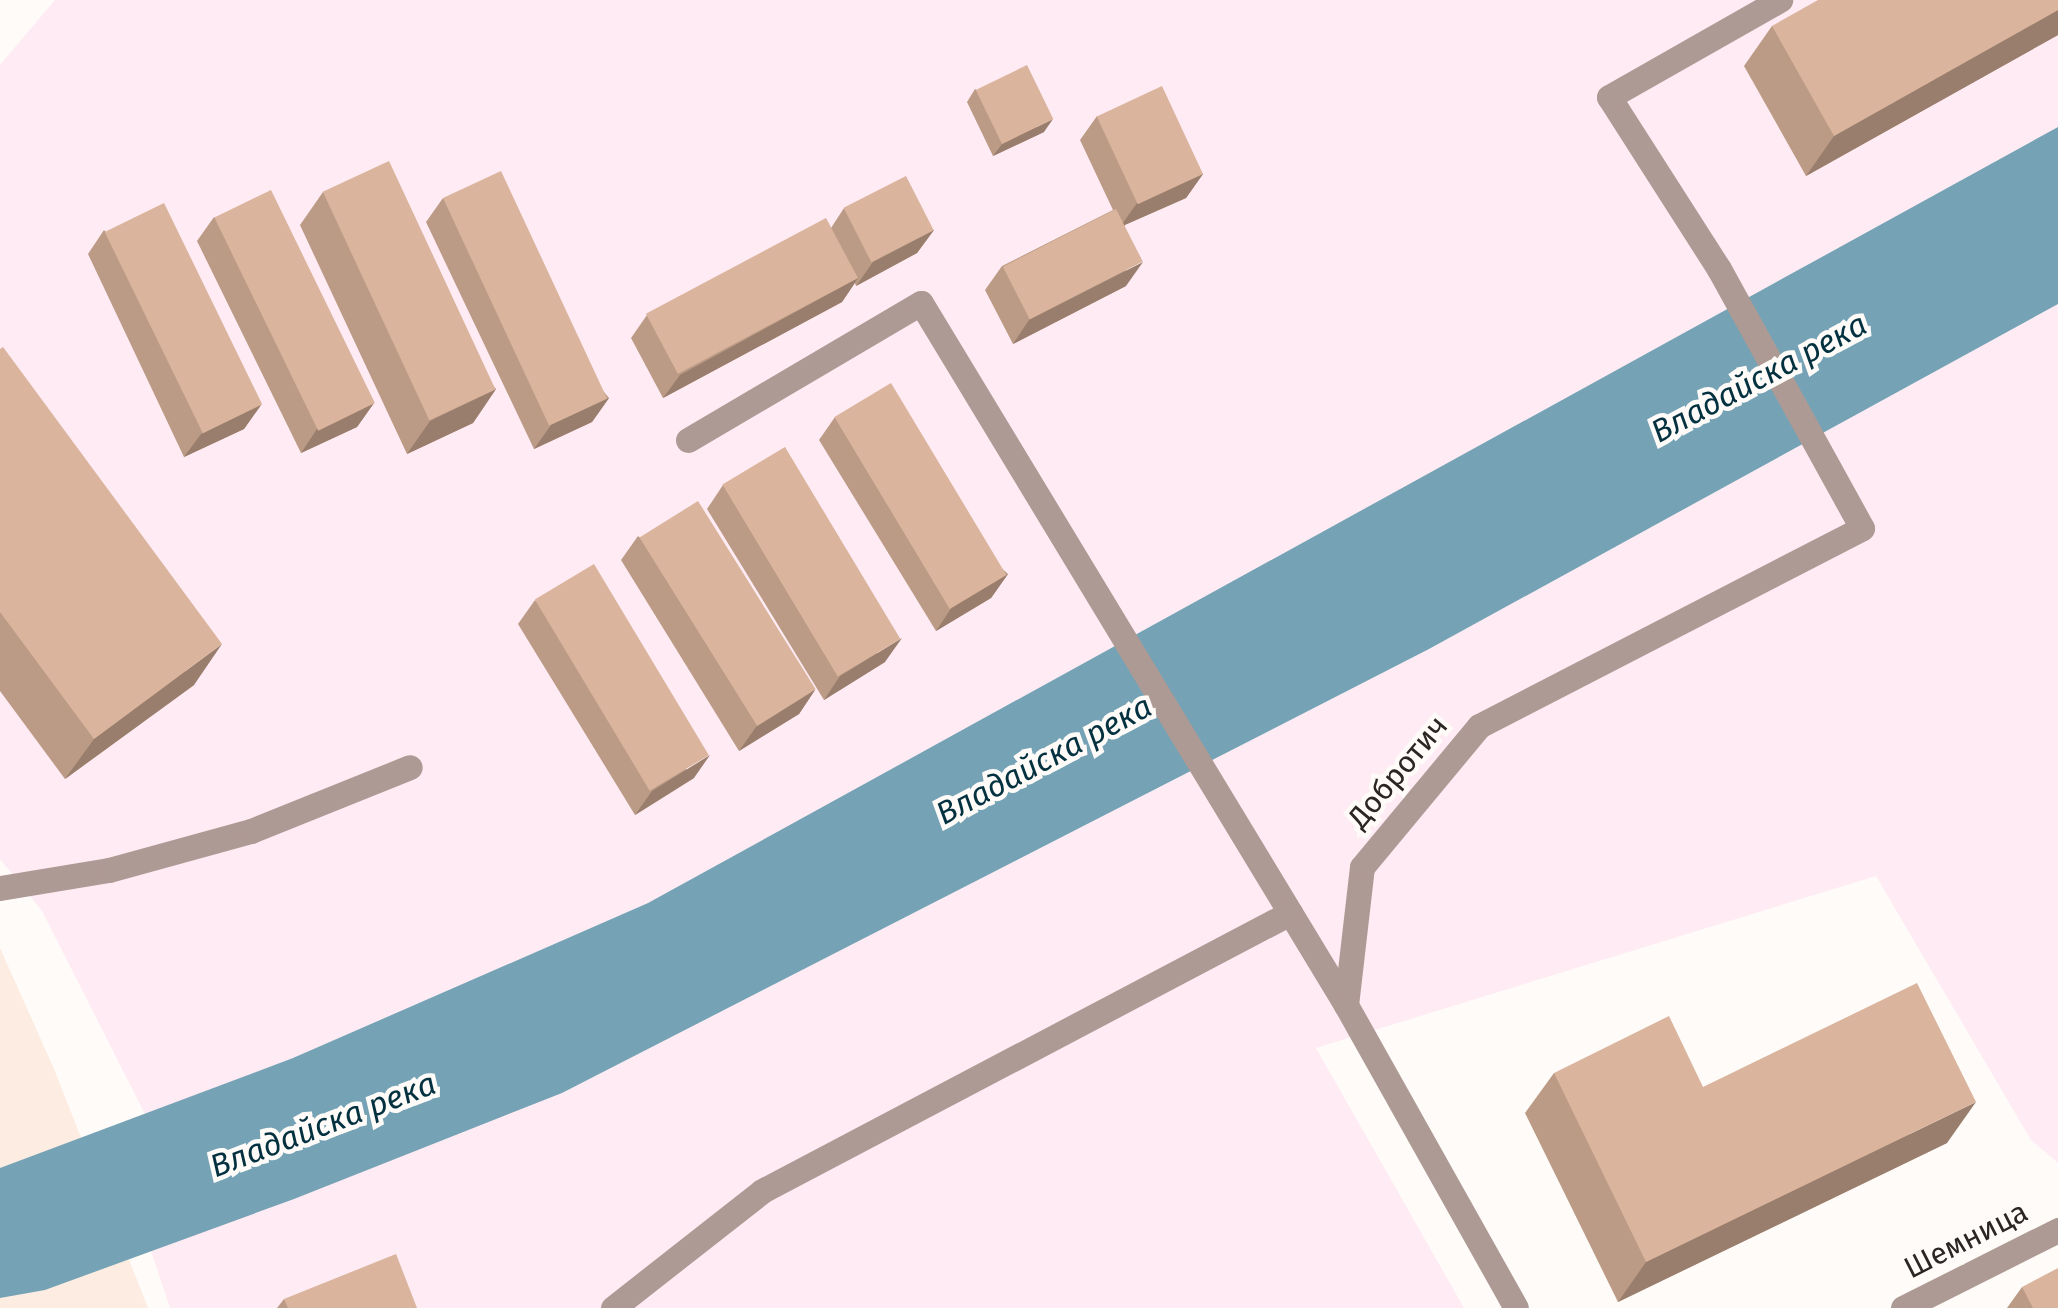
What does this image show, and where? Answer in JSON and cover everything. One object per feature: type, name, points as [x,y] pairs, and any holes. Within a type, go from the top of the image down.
[{"type":"street","name":"Добротич","points":[[1346,1006],[1362,867],[1479,726],[1862,528],[1719,269],[1609,97],[1780,0]]},
{"type":"street","points":[[688,440],[921,303],[1346,1006],[1516,1308]]},
{"type":"street","points":[[0,888],[109,870],[251,831],[410,767]]},
{"type":"street","points":[[612,1308],[762,1191],[1290,912]]},
{"type":"street","name":"Шемница","points":[[1903,1308],[2058,1230]]},
{"type":"shaded area","points":[[55,0],[2058,0],[2058,127],[648,903],[293,1058],[145,1114],[42,911],[0,859],[0,65]]},
{"type":"shaded area","points":[[2058,304],[2058,1163],[2031,1140],[1876,876],[1316,1048],[1464,1308],[170,1308],[151,1251],[562,1093],[1429,649]]},
{"type":"shaded area","points":[[0,948],[54,1069],[148,1308],[0,1308]]},
{"type":"water","name":"Владайска река","points":[[2058,127],[2058,304],[1429,649],[562,1093],[294,1199],[45,1290],[0,1298],[0,1168],[293,1058],[648,903]]},
{"type":"building","points":[[1818,0],[2058,0],[2058,10],[1834,136],[1772,26]]},
{"type":"building","points":[[1027,65],[1053,119],[1002,144],[976,90]]},
{"type":"building","points":[[1162,86],[1203,174],[1138,204],[1097,116]]},
{"type":"building","points":[[389,161],[495,389],[429,420],[323,192]]},
{"type":"building","points":[[501,171],[607,398],[549,426],[443,198]]},
{"type":"building","points":[[906,176],[934,230],[871,262],[844,208]]},
{"type":"building","points":[[271,190],[375,403],[318,431],[214,218]]},
{"type":"building","points":[[164,203],[262,404],[203,433],[105,232]]},
{"type":"building","points":[[1116,209],[1143,262],[1030,319],[1003,267]]},
{"type":"building","points":[[826,218],[858,278],[678,374],[646,314]]},
{"type":"building","points":[[3,347],[222,644],[94,739],[0,612]]},
{"type":"building","points":[[891,383],[1006,575],[950,609],[834,417]]},
{"type":"building","points":[[785,447],[900,639],[838,677],[722,485]]},
{"type":"building","points":[[698,501],[816,689],[757,726],[639,538]]},
{"type":"building","points":[[594,564],[709,755],[650,791],[535,600]]},
{"type":"building","points":[[1917,983],[1976,1102],[1646,1262],[1554,1073],[1669,1016],[1703,1087]]},
{"type":"building","points":[[396,1254],[417,1308],[288,1308],[284,1299]]},
{"type":"building","points":[[2058,1268],[2058,1308],[2033,1308],[2022,1287]]}]
